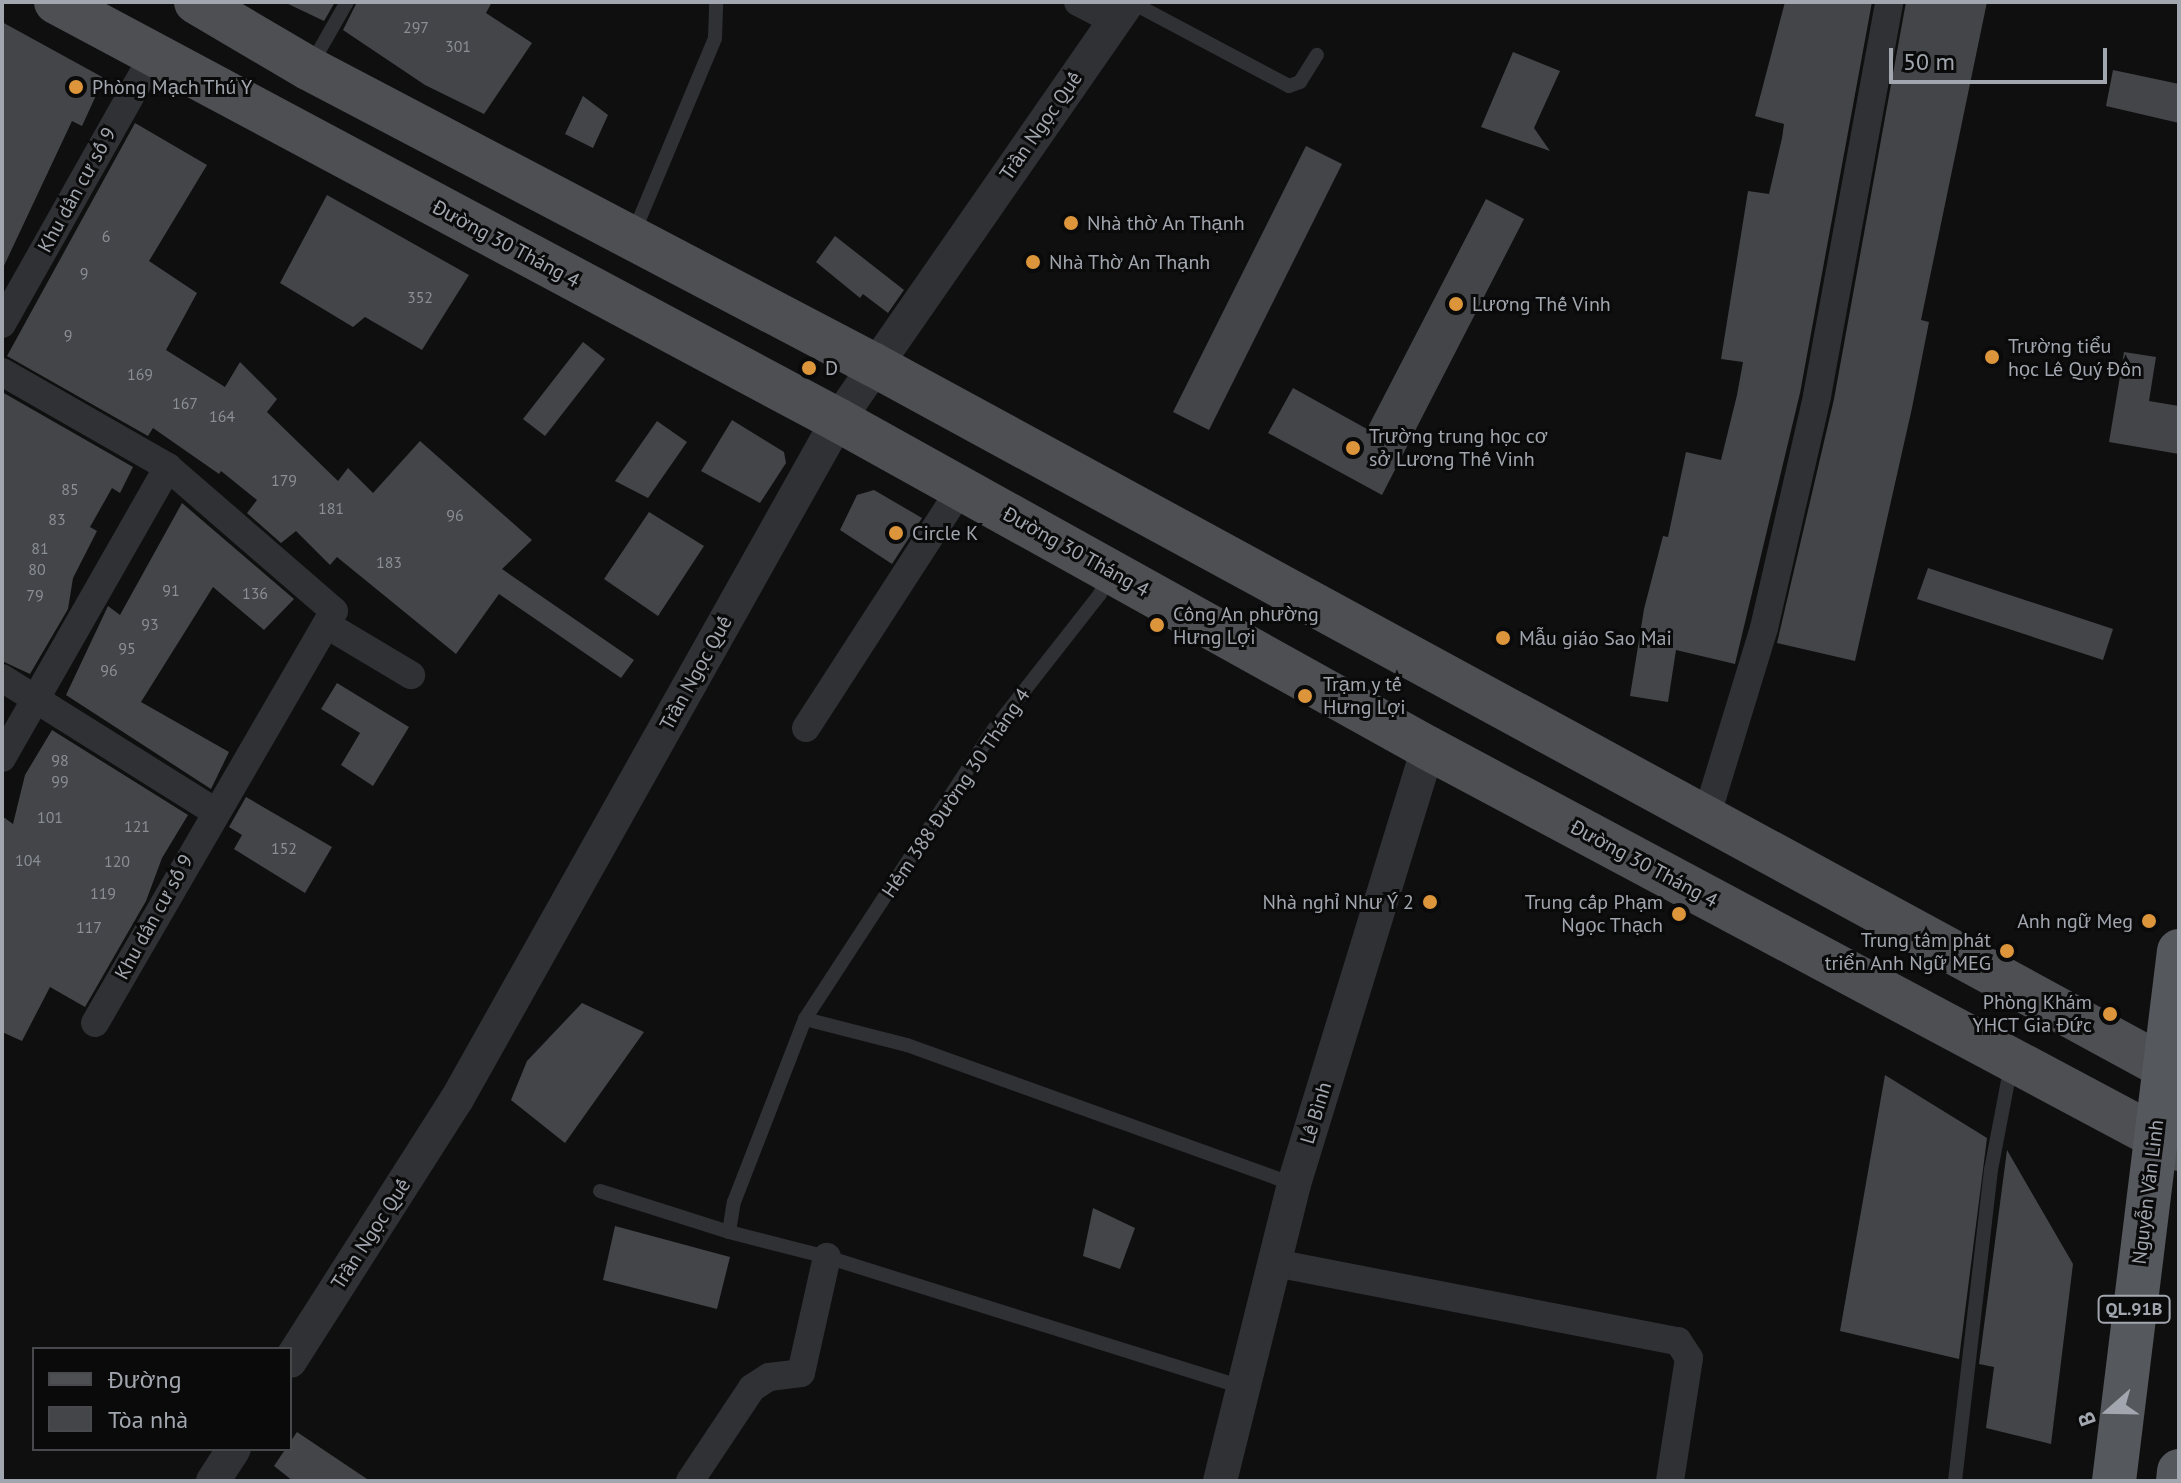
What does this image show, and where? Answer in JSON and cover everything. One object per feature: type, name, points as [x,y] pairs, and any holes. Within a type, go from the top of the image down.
[{"type":"highway","name":"Nguyễn Văn Linh","points":[[2114,1481],[2166,1142],[2179,951]]},
{"type":"highway","points":[[2178,1481],[2179,1471]]},
{"type":"main road","name":"Đường 30 Tháng 4","points":[[56,2],[838,420],[1428,748],[2166,1142]]},
{"type":"main road","points":[[196,2],[308,68],[874,365],[1705,821],[2171,1071]]},
{"type":"street","points":[[1078,2],[1125,8]]},
{"type":"street","points":[[1705,821],[1764,628],[1817,396],[1889,2]]},
{"type":"street","name":"Trần Ngọc Quế","points":[[292,1358],[457,1099],[838,420],[1125,8]]},
{"type":"street","name":"Khu dân cư số 9","points":[[2,324],[153,56]]},
{"type":"street","points":[[2,372],[168,467],[334,611],[327,625],[411,675]]},
{"type":"street","points":[[2,758],[168,467]]},
{"type":"street","points":[[806,728],[961,488]]},
{"type":"street","name":"Khu dân cư số 9","points":[[95,1023],[214,811],[327,625]]},
{"type":"street","points":[[2,678],[214,811]]},
{"type":"street","name":"Lê Bình","points":[[1220,1481],[1294,1184],[1428,748]]},
{"type":"street","points":[[690,1481],[752,1388],[769,1377],[801,1373],[827,1257]]},
{"type":"street","points":[[1275,1263],[1678,1341],[1689,1358],[1670,1481]]},
{"type":"street","points":[[213,1481],[233,1451]]},
{"type":"lane","points":[[308,68],[347,2]]},
{"type":"lane","points":[[632,236],[715,38],[716,2]]},
{"type":"lane","points":[[1125,8],[1289,86],[1300,82],[1317,55]]},
{"type":"lane","name":"Hẻm 388 Đường 30 Tháng 4","points":[[729,1232],[734,1202],[805,1019],[994,729],[1103,590],[1110,571]]},
{"type":"lane","points":[[805,1019],[907,1045],[1294,1184]]},
{"type":"lane","points":[[1955,1481],[1991,1170],[2011,1060]]},
{"type":"lane","points":[[600,1191],[729,1232],[827,1257],[1245,1388]]},
{"type":"building","points":[[284,2],[335,2],[324,21]]},
{"type":"building","points":[[357,2],[492,2],[486,13],[532,43],[484,114],[425,85],[343,30]]},
{"type":"building","points":[[1785,2],[1872,2],[1800,393],[1735,664],[1676,650],[1668,702],[1630,696],[1644,609],[1663,536],[1668,537],[1686,452],[1721,460],[1737,395],[1743,362],[1721,359],[1748,191],[1769,194],[1782,138],[1784,124],[1755,116]]},
{"type":"building","points":[[1906,2],[1987,2],[1921,320],[1929,322],[1912,408],[1855,661],[1777,643],[1834,399]]},
{"type":"building","points":[[2,22],[104,78],[82,126],[72,121],[2,270]]},
{"type":"building","points":[[1513,52],[1560,71],[1534,128],[1550,151],[1481,127]]},
{"type":"building","points":[[2113,70],[2179,84],[2179,123],[2106,106]]},
{"type":"building","points":[[583,96],[608,115],[593,148],[565,134]]},
{"type":"building","points":[[135,123],[207,165],[149,261],[197,293],[166,350],[225,387],[240,362],[277,399],[267,412],[338,481],[348,468],[373,493],[420,441],[532,540],[502,569],[634,660],[621,678],[499,594],[456,654],[337,557],[330,565],[296,531],[281,543],[247,513],[257,500],[221,471],[219,474],[153,428],[148,436],[7,356]]},
{"type":"building","points":[[1306,146],[1342,164],[1209,430],[1173,412]]},
{"type":"building","points":[[327,195],[469,275],[422,350],[365,317],[353,327],[280,283]]},
{"type":"building","name":"Lương Thế Vinh","points":[[1486,199],[1524,219],[1382,495],[1268,433],[1293,388],[1367,429]]},
{"type":"building","points":[[835,236],[904,290],[888,313],[863,294],[860,298],[816,262]]},
{"type":"building","points":[[583,342],[605,359],[545,436],[523,419]]},
{"type":"building","points":[[2124,352],[2156,357],[2149,401],[2179,406],[2179,454],[2109,442]]},
{"type":"building","points":[[2,392],[133,467],[120,493],[112,488],[90,527],[97,531],[73,578],[68,609],[30,674],[2,661]]},
{"type":"building","points":[[732,420],[784,452],[786,463],[760,503],[701,471]]},
{"type":"building","points":[[657,421],[687,442],[648,498],[615,481]]},
{"type":"building","points":[[874,490],[922,518],[892,564],[840,530],[857,495]]},
{"type":"building","points":[[182,503],[294,599],[264,630],[213,587],[141,702],[229,752],[211,789],[66,695],[108,606],[120,615]]},
{"type":"building","points":[[649,512],[704,546],[658,616],[604,579]]},
{"type":"building","points":[[1928,568],[2113,629],[2103,660],[1917,599]]},
{"type":"building","points":[[337,683],[409,727],[373,786],[341,765],[360,733],[321,709]]},
{"type":"building","points":[[52,730],[188,815],[162,858],[146,901],[85,1007],[50,987],[22,1041],[2,1032],[2,816],[13,824],[25,775]]},
{"type":"building","points":[[246,797],[332,847],[305,893],[234,849],[242,835],[229,827]]},
{"type":"building","points":[[582,1003],[644,1032],[565,1143],[511,1100],[527,1061]]},
{"type":"building","points":[[1885,1075],[1987,1138],[1959,1359],[1840,1331]]},
{"type":"building","points":[[2007,1150],[2073,1264],[2051,1444],[1986,1428],[1994,1367],[1979,1364]]},
{"type":"building","points":[[1093,1208],[1135,1228],[1120,1269],[1083,1256]]},
{"type":"building","points":[[615,1226],[730,1257],[717,1309],[603,1280]]},
{"type":"building","points":[[297,1432],[370,1481],[293,1481],[274,1466],[284,1451],[292,1451],[292,1439]]},
{"type":"place","name":"Phòng Mạch Thú Y","points":[[76,87]]},
{"type":"place","name":"Nhà thờ An Thạnh","points":[[1071,223]]},
{"type":"place","name":"Nhà Thờ An Thạnh","points":[[1033,262]]},
{"type":"place","name":"Lương Thế Vinh","points":[[1456,304]]},
{"type":"place","name":"Trường tiểu học Lê Quý Đôn","points":[[1992,357]]},
{"type":"place","name":"D","points":[[809,368]]},
{"type":"place","name":"Trường trung học cơ sở Lương Thế Vinh","points":[[1353,448]]},
{"type":"place","name":"Circle K","points":[[896,533]]},
{"type":"place","name":"Công An phường Hưng Lợi","points":[[1157,625]]},
{"type":"place","name":"Mẫu giáo Sao Mai","points":[[1503,638]]},
{"type":"place","name":"Trạm y tế Hưng Lợi","points":[[1305,696]]},
{"type":"place","name":"Nhà nghỉ Như Ý 2","points":[[1430,902]]},
{"type":"place","name":"Trung cấp Phạm Ngọc Thạch","points":[[1679,914]]},
{"type":"place","name":"Anh ngữ Meg","points":[[2149,921]]},
{"type":"place","name":"Trung tâm phát triển Anh Ngữ MEG","points":[[2007,951]]},
{"type":"place","name":"Phòng Khám YHCT Gia Đức","points":[[2110,1014]]}]
